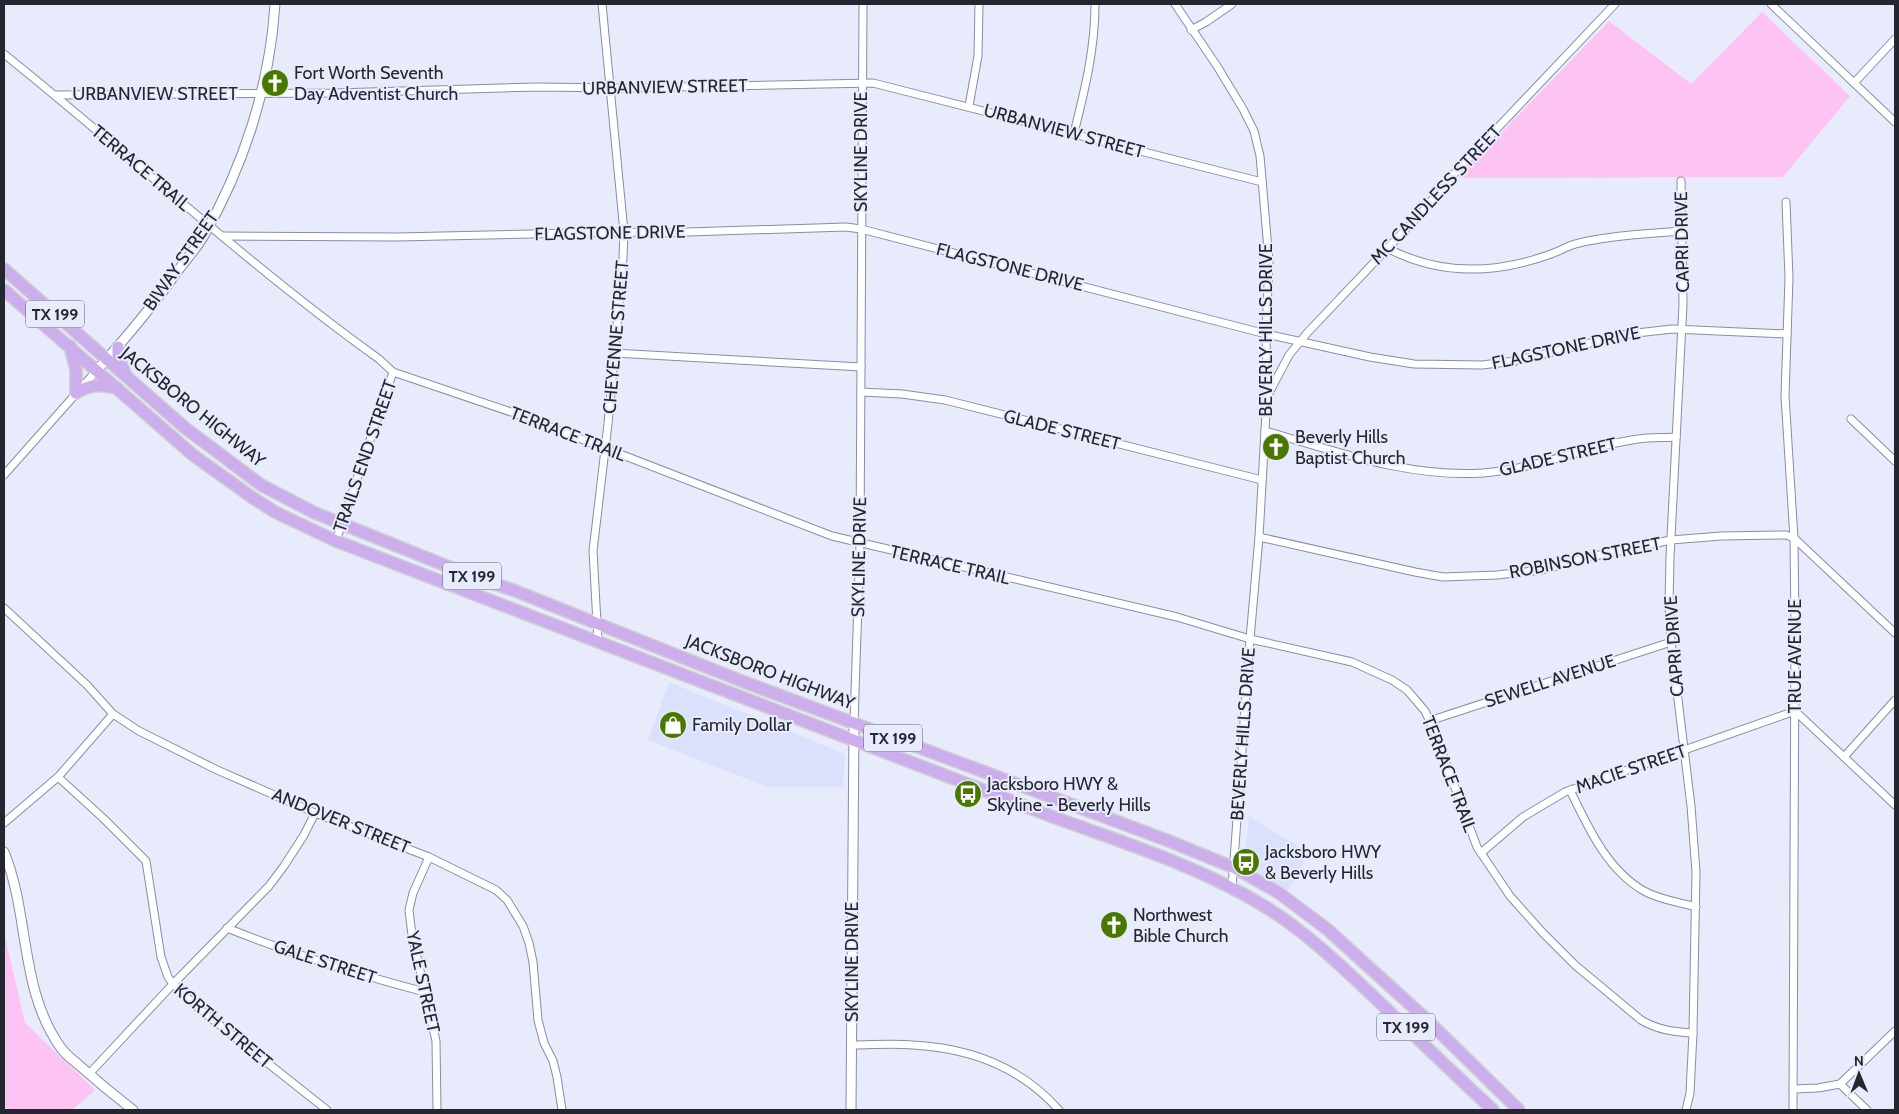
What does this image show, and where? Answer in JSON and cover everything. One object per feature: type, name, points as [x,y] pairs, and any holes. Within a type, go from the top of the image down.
[{"type":"main road","name":"JACKSBORO HIGHWAY","points":[[4,269],[184,427],[261,485],[292,502],[489,582],[854,723],[1169,841],[1235,868],[1279,893],[1327,929],[1425,1018],[1517,1109]]},
{"type":"main road","name":"JACKSBORO HIGHWAY","points":[[4,290],[193,454],[275,512],[336,541],[1160,857],[1232,888],[1264,906],[1293,926],[1337,963],[1493,1110]]},
{"type":"main road","points":[[70,346],[76,370],[76,393]]},
{"type":"main road","points":[[118,347],[118,356],[127,377]]},
{"type":"main road","points":[[76,393],[87,386],[93,385],[117,388]]},
{"type":"main road","points":[[483,597],[489,582]]},
{"type":"main road","points":[[1048,815],[1056,798]]},
{"type":"street","name":"BIWAY STREET","points":[[4,475],[118,347],[202,239],[229,187],[250,134],[261,94],[275,4]]},
{"type":"street","name":"CHEYENNE STREET","points":[[598,641],[593,551],[605,448],[624,232],[602,4]]},
{"type":"street","name":"SKYLINE DRIVE","points":[[851,1110],[854,723],[860,543],[863,4]]},
{"type":"street","points":[[969,106],[978,56],[979,4]]},
{"type":"street","points":[[1074,133],[1092,59],[1095,31],[1094,4]]},
{"type":"street","name":"BEVERLY HILLS DRIVE","points":[[1176,4],[1191,30],[1217,66],[1254,131],[1260,156],[1269,261],[1266,334],[1267,395],[1259,537],[1232,888]]},
{"type":"street","points":[[1191,30],[1232,4]]},
{"type":"street","name":"MC CANDLESS STREET","points":[[1267,395],[1289,355],[1300,342],[1423,211],[1452,176],[1615,4]]},
{"type":"street","points":[[1771,4],[1895,122]]},
{"type":"street","points":[[1854,83],[1895,39]]},
{"type":"street","name":"TERRACE TRAIL","points":[[4,54],[273,279],[379,359],[393,372],[514,413],[832,536],[1177,617],[1250,639],[1352,662],[1392,680],[1407,690],[1425,711],[1477,847],[1510,896],[1575,965],[1641,1020],[1652,1027],[1665,1031],[1693,1034]]},
{"type":"street","name":"URBANVIEW STREET","points":[[55,95],[261,94],[536,87],[610,88],[873,82],[1262,182]]},
{"type":"street","name":"CAPRI DRIVE","points":[[1681,181],[1682,329],[1669,606],[1671,642],[1691,806],[1696,872],[1693,1034],[1690,1093],[1686,1110]]},
{"type":"street","name":"TRUE AVENUE","points":[[1786,202],[1789,278],[1786,406],[1794,538],[1793,1110]]},
{"type":"street","name":"FLAGSTONE DRIVE","points":[[222,236],[398,237],[624,232],[657,233],[846,227],[861,229],[1266,334],[1370,357],[1414,364],[1482,365],[1515,362],[1628,334],[1656,329],[1787,334]]},
{"type":"street","points":[[1387,248],[1416,262],[1447,268],[1484,269],[1527,261],[1579,243],[1682,231]]},
{"type":"street","points":[[614,353],[861,367]]},
{"type":"street","name":"TRAILS END STREET","points":[[336,541],[393,372]]},
{"type":"street","name":"GLADE STREET","points":[[861,392],[921,396],[945,400],[1262,480]]},
{"type":"street","points":[[1851,419],[1895,461]]},
{"type":"street","name":"GLADE STREET","points":[[1265,431],[1377,463],[1435,473],[1483,473],[1530,467],[1639,439],[1676,437]]},
{"type":"street","name":"ROBINSON STREET","points":[[1259,537],[1414,572],[1443,576],[1497,575],[1542,570],[1590,557],[1671,540],[1774,534],[1794,538]]},
{"type":"street","points":[[1794,538],[1895,633]]},
{"type":"street","name":"ANDOVER STREET","points":[[4,608],[87,685],[113,714],[139,731],[176,751],[315,813],[429,857],[496,890],[515,911],[529,943],[533,962],[538,1020],[544,1043],[553,1062],[562,1110]]},
{"type":"street","name":"SEWELL AVENUE","points":[[1430,721],[1671,642]]},
{"type":"street","points":[[1844,757],[1895,700]]},
{"type":"street","points":[[1795,712],[1895,805]]},
{"type":"street","name":"MACIE STREET","points":[[1481,853],[1524,817],[1570,790],[1795,712]]},
{"type":"street","points":[[4,823],[58,777],[113,714]]},
{"type":"street","name":"KORTH STREET","points":[[58,777],[146,861],[161,957],[168,977],[173,984],[197,1007],[305,1094],[328,1110]]},
{"type":"street","points":[[1570,790],[1586,823],[1613,866],[1644,891],[1659,898],[1696,907]]},
{"type":"street","points":[[89,1074],[173,984],[269,886],[304,835],[315,813]]},
{"type":"street","points":[[4,852],[14,886],[34,988],[40,1010],[51,1033],[62,1050],[133,1110]]},
{"type":"street","name":"YALE STREET","points":[[429,857],[413,893],[409,910],[412,935],[436,1041],[437,1110]]},
{"type":"street","name":"GALE STREET","points":[[227,928],[283,950],[344,970],[425,992]]},
{"type":"street","points":[[1793,1089],[1818,1088],[1840,1084],[1895,1030]]},
{"type":"street","points":[[852,1045],[912,1044],[944,1048],[981,1056],[1023,1078],[1059,1110]]},
{"type":"street","points":[[1840,1084],[1867,1110]]},
{"type":"shaded area","points":[[1762,12],[1850,96],[1783,177],[1458,178],[1609,21],[1691,84]]},
{"type":"shaded area","points":[[669,682],[845,754],[843,787],[768,787],[648,740]]},
{"type":"shaded area","points":[[1249,816],[1309,853],[1287,892],[1244,864]]},
{"type":"shaded area","points":[[4,932],[25,1023],[95,1090],[72,1110],[4,1110]]},
{"type":"place","name":"Fort Worth Seventh Day Adventist Church","points":[[275,83]]},
{"type":"place","name":"Beverly Hills Baptist Church","points":[[1276,447]]},
{"type":"place","name":"Family Dollar","points":[[673,725]]},
{"type":"place","name":"Jacksboro HWY & Skyline - Beverly Hills","points":[[968,794]]},
{"type":"place","name":"Jacksboro HWY & Beverly Hills","points":[[1246,862]]},
{"type":"place","name":"Northwest Bible Church","points":[[1114,925]]}]
